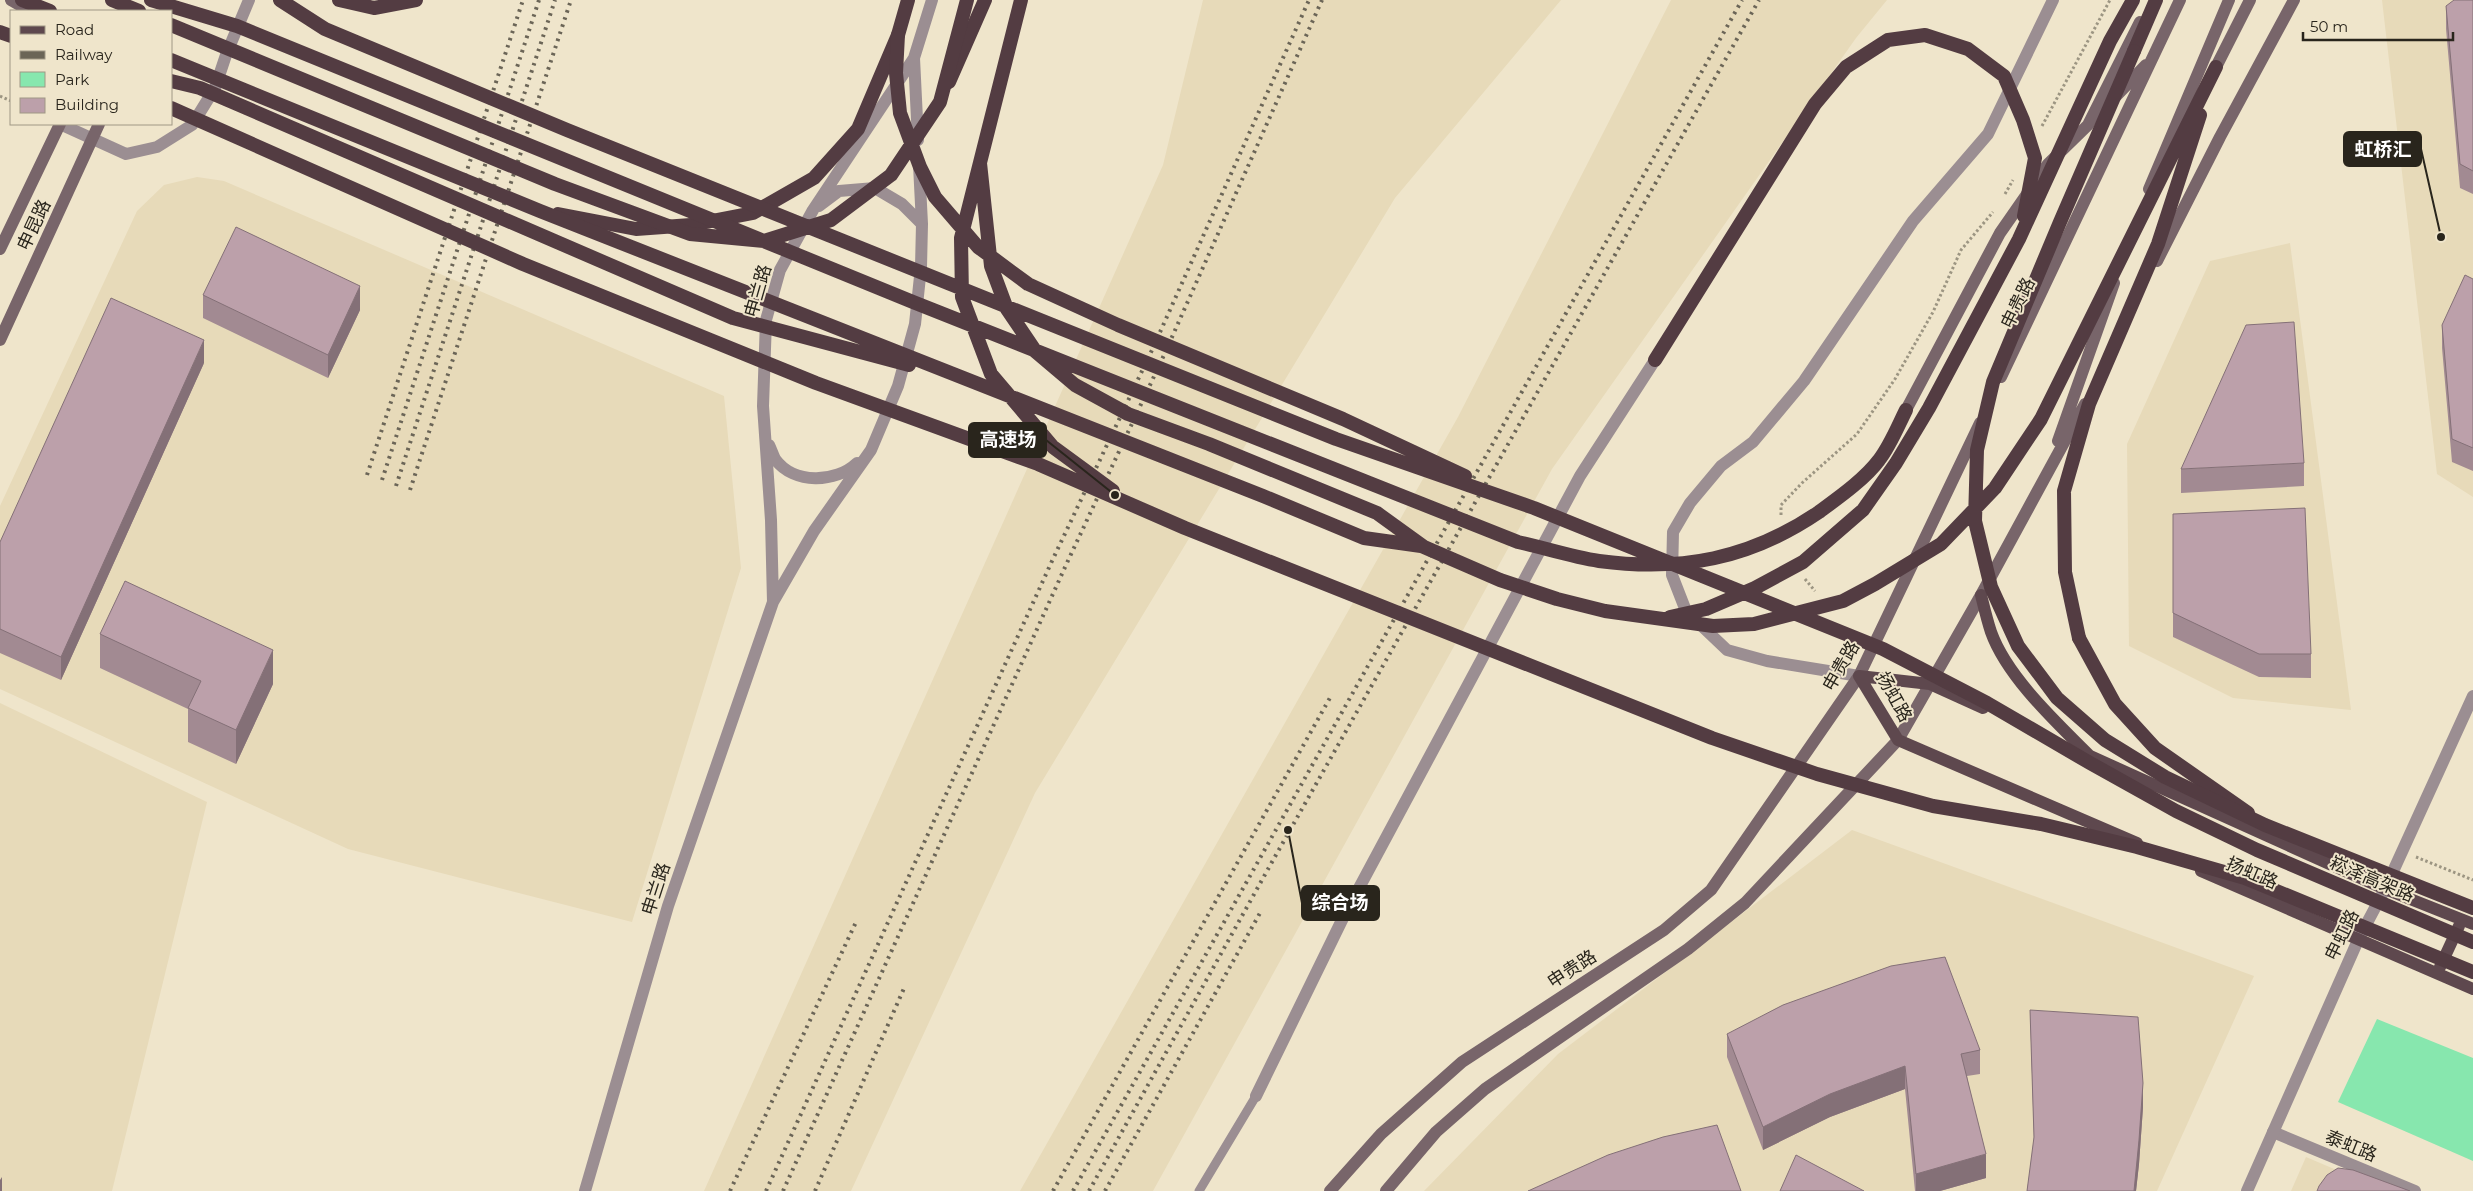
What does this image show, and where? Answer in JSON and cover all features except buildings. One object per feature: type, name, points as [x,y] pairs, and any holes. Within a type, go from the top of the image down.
[{"type":"highway","points":[[22,0],[47,10]]},
{"type":"highway","points":[[112,0],[137,10]]},
{"type":"highway","points":[[151,0],[237,26],[913,302],[1518,542],[1598,561],[1654,565],[1711,560],[1756,547],[1806,520],[1837,499],[1879,460],[1906,410]]},
{"type":"highway","points":[[280,0],[325,29],[568,130],[1336,439],[1534,508]]},
{"type":"highway","points":[[339,0],[374,8],[416,0]]},
{"type":"highway","points":[[540,211],[636,229],[690,225],[753,213],[814,178],[858,129],[898,35],[908,0]]},
{"type":"highway","points":[[940,102],[967,0]]},
{"type":"highway","points":[[172,25],[555,184],[690,234],[764,241],[831,220],[891,175],[940,102],[985,0]]},
{"type":"highway","points":[[1657,619],[1706,609],[1755,588],[1803,562],[1863,510],[1930,408],[2019,239],[2110,42],[2133,0]]},
{"type":"highway","points":[[2156,0],[1994,382],[1978,450],[1975,521],[1990,587],[2018,646],[2057,698],[2105,740],[2165,777],[2265,825],[2473,908]]},
{"type":"highway","points":[[1019,5],[961,238],[962,297],[991,374],[1054,447],[1116,493],[1185,528]]},
{"type":"highway","points":[[898,35],[896,73],[900,113],[920,167],[935,198],[978,247],[1021,279],[1028,284],[1118,325],[1343,419],[1534,508]]},
{"type":"highway","points":[[1655,360],[1815,104],[1846,67],[1888,40],[1925,35],[1968,49],[2004,76],[2024,120],[2035,158],[2019,239]]},
{"type":"highway","points":[[172,60],[540,211],[1263,496],[1364,538],[1424,547]]},
{"type":"highway","points":[[2216,67],[2158,244],[2089,404],[2064,491],[2066,572],[2079,638],[2116,704],[2155,748],[2265,825]]},
{"type":"highway","points":[[980,163],[991,266],[1007,309],[1036,352],[1075,385],[1128,414],[1209,444],[1377,512],[1424,547],[1500,580],[1557,599],[1605,611],[1713,626],[1754,624],[1843,601],[1875,584],[1941,544],[1995,488],[2041,418],[2216,67]]},
{"type":"highway","points":[[172,80],[200,88],[733,318],[972,382]]},
{"type":"highway","points":[[172,108],[523,264],[816,383],[1038,464],[1185,528],[1712,738],[1817,774],[1934,806],[2041,824],[2127,845],[2245,878],[2473,972]]},
{"type":"highway","name":"崧泽高架路","points":[[1534,508],[1883,649],[1988,703],[2176,811],[2257,850],[2473,942]]},
{"type":"main road","points":[[11,0],[28,10]]},
{"type":"main road","points":[[2088,125],[2151,0]]},
{"type":"main road","name":"申贵路","points":[[1330,1191],[1381,1134],[1462,1062],[1664,930],[1711,890],[1859,676],[2180,0]]},
{"type":"main road","points":[[2051,462],[2144,201],[2229,0]]},
{"type":"main road","points":[[2216,67],[2250,0]]},
{"type":"main road","points":[[1386,1191],[1436,1132],[1485,1089],[1688,949],[1745,903],[1898,740],[1981,595],[2051,462],[2076,422],[2220,137],[2294,0]]},
{"type":"main road","points":[[1906,410],[2000,233],[2048,164],[2153,58]]},
{"type":"main road","name":"申昆路","points":[[0,249],[60,125]]},
{"type":"main road","name":"申昆路","points":[[0,340],[99,125]]},
{"type":"main road","points":[[1981,595],[1991,633],[2015,674],[2050,715],[2091,757]]},
{"type":"main road","name":"扬虹路","points":[[1859,676],[1930,684],[2385,888],[2467,922]]},
{"type":"main road","name":"扬虹路","points":[[1859,676],[1898,740],[2473,988]]},
{"type":"main road","points":[[2438,972],[2467,922]]},
{"type":"street","points":[[62,125],[126,154],[157,147],[192,125],[215,88],[226,55],[250,0]]},
{"type":"street","name":"申兰路","points":[[773,602],[771,520],[762,406],[766,320],[780,270],[813,210],[914,58],[932,0]]},
{"type":"street","points":[[1859,676],[1767,661],[1727,650],[1686,611],[1672,575],[1674,532],[1690,502],[1715,473],[1753,442],[1804,381],[1913,222],[1988,134],[2053,0]]},
{"type":"street","name":"申兰路","points":[[585,1191],[668,906],[773,602],[814,531],[871,450],[898,386],[915,324],[921,267],[922,224],[914,58]]},
{"type":"street","points":[[813,210],[839,191],[875,188],[902,204],[922,224]]},
{"type":"street","points":[[1256,1096],[1344,916],[1580,476],[1655,360]]},
{"type":"street","points":[[765,436],[776,460],[797,476],[827,479],[849,471],[871,450]]},
{"type":"street","name":"申虹路","points":[[2247,1191],[2359,938],[2385,888],[2473,696]]},
{"type":"street","name":"泰虹路","points":[[2273,1132],[2416,1191]]},
{"type":"lane","points":[[1199,1191],[1256,1096]]},
{"type":"path","points":[[2402,851],[2473,880]]},
{"type":"shaded area","points":[[1203,0],[1561,0],[1395,198],[1035,793],[851,1191],[704,1191],[1163,165]]},
{"type":"shaded area","points":[[1671,0],[1887,0],[1856,38],[1552,469],[1153,1191],[1020,1191],[1458,417]]},
{"type":"shaded area","points":[[2382,0],[2473,0],[2473,497],[2437,474]]},
{"type":"shaded area","points":[[197,177],[224,181],[724,396],[741,568],[632,922],[348,849],[0,689],[0,506],[137,211],[164,185]]},
{"type":"shaded area","points":[[2290,243],[2351,710],[2233,698],[2129,646],[2127,444],[2210,261]]},
{"type":"shaded area","points":[[0,703],[207,802],[112,1191],[0,1191]]},
{"type":"shaded area","points":[[1852,830],[2254,976],[2157,1191],[1424,1191],[1558,1054]]},
{"type":"shaded area","points":[[2306,1157],[2386,1191],[2291,1191]]},
{"type":"green space","points":[[2377,1019],[2473,1058],[2473,1161],[2338,1102]]},
{"type":"railway","points":[[367,475],[523,0]]},
{"type":"railway","points":[[382,480],[539,0]]},
{"type":"railway","points":[[396,486],[555,0]]},
{"type":"railway","points":[[410,490],[571,0]]},
{"type":"railway","points":[[766,1191],[1052,561],[1152,350],[1309,0]]},
{"type":"railway","points":[[783,1191],[1066,565],[1164,355],[1322,0]]},
{"type":"railway","points":[[1073,1191],[1742,0]]},
{"type":"railway","points":[[1089,1191],[1272,862],[1759,0]]},
{"type":"railway","points":[[1053,1191],[1331,696]]},
{"type":"railway","points":[[1105,1191],[1260,913]]},
{"type":"railway","points":[[730,1191],[857,920]]},
{"type":"railway","points":[[815,1191],[905,986]]},
{"type":"place","name":"虹桥汇","points":[[2441,237]]},
{"type":"place","name":"高速场","points":[[1115,495]]},
{"type":"place","name":"综合场","points":[[1288,830]]}]
